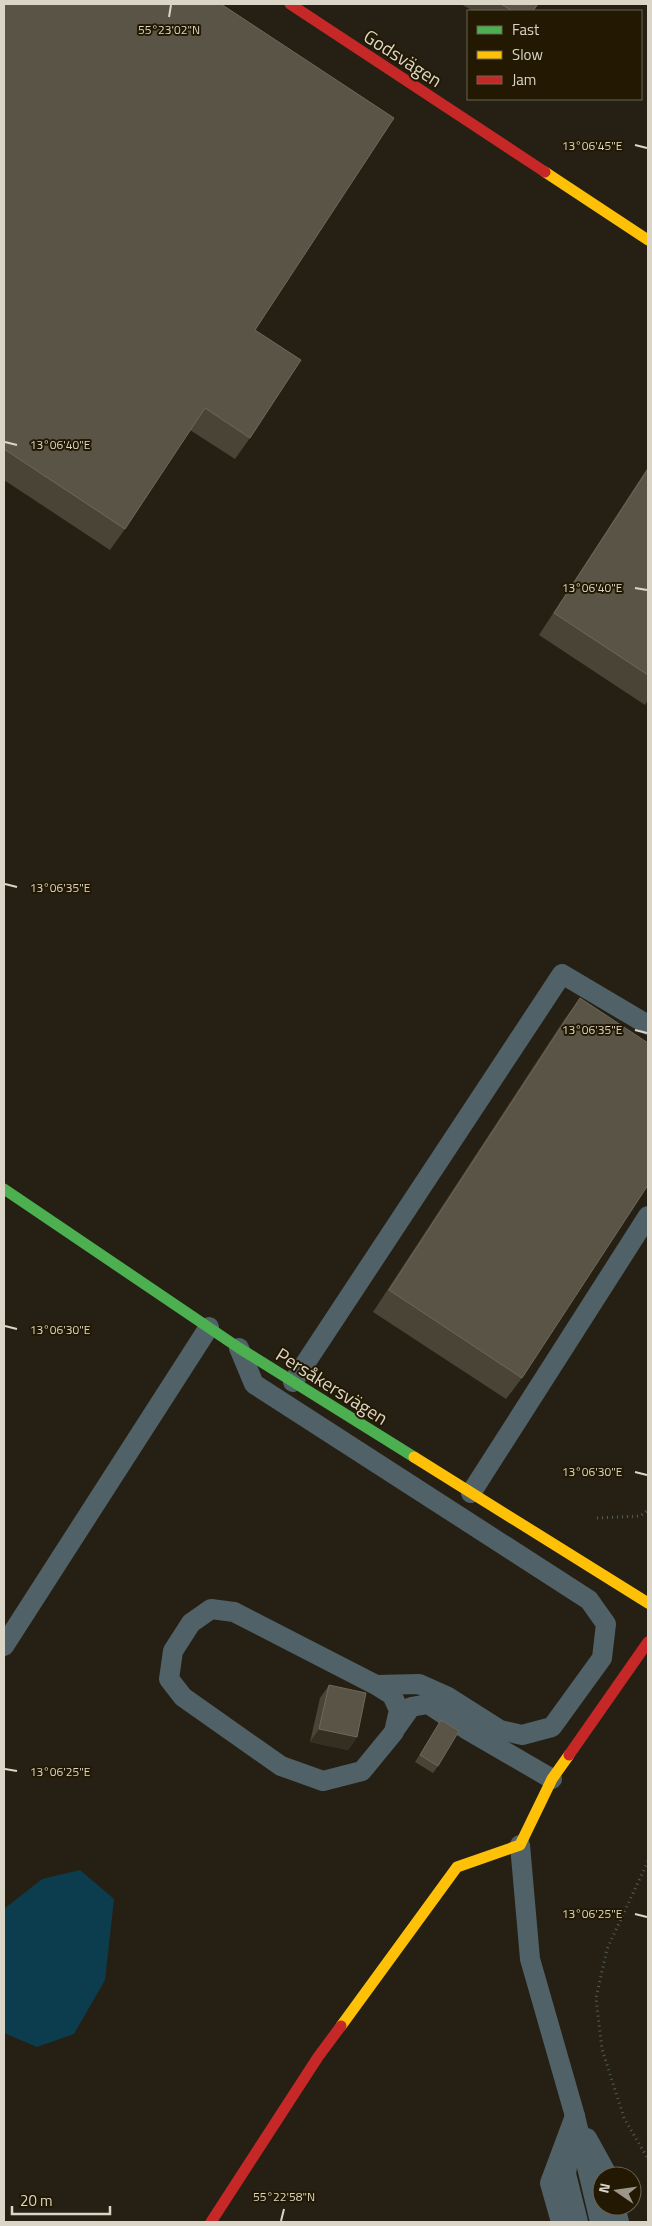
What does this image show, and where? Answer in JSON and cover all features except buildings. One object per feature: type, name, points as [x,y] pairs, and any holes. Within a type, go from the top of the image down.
[{"type":"street","name":"Godsvägen","points":[[290,4],[648,240]]},
{"type":"street","name":"Persåkersvägen","points":[[4,1189],[239,1348],[648,1603]]},
{"type":"street","points":[[211,2222],[318,2057],[457,1867],[520,1845],[552,1779],[648,1642]]},
{"type":"lane","points":[[294,1382],[562,974],[648,1025]]},
{"type":"lane","points":[[471,1493],[648,1216]]},
{"type":"lane","points":[[4,1646],[209,1327]]},
{"type":"lane","points":[[239,1348],[254,1384],[589,1600],[606,1624],[602,1658],[552,1726],[522,1735],[500,1730],[448,1696],[419,1684],[376,1685]]},
{"type":"lane","points":[[394,1732],[399,1710],[392,1694],[234,1612],[211,1609],[192,1623],[173,1651],[170,1679],[183,1697],[281,1766],[323,1781],[362,1771],[394,1732],[411,1707],[428,1704],[466,1729],[552,1779]]},
{"type":"lane","points":[[520,1845],[530,1959],[575,2116],[600,2222]]},
{"type":"lane","points":[[575,2116],[602,2166]]},
{"type":"lane","points":[[561,2222],[550,2183],[575,2116]]},
{"type":"lane","points":[[575,2116],[566,2174],[578,2222]]},
{"type":"path","points":[[597,1518],[640,1516],[648,1510]]},
{"type":"path","points":[[648,1861],[607,1949],[596,1998],[602,2049],[624,2118],[648,2159]]},
{"type":"water","points":[[80,1870],[114,1899],[105,1980],[74,2034],[37,2047],[4,2033],[4,1909],[42,1879]]},
{"type":"traffic: fast","points":[[4,1189],[239,1348],[414,1457]]},
{"type":"traffic: slow","points":[[545,172],[648,240]]},
{"type":"traffic: slow","points":[[414,1457],[648,1603]]},
{"type":"traffic: slow","points":[[341,2026],[457,1867],[520,1845],[552,1779],[569,1755]]},
{"type":"traffic: jam","points":[[290,4],[545,172]]},
{"type":"traffic: jam","points":[[569,1755],[648,1642]]},
{"type":"traffic: jam","points":[[211,2222],[318,2057],[341,2026]]}]
